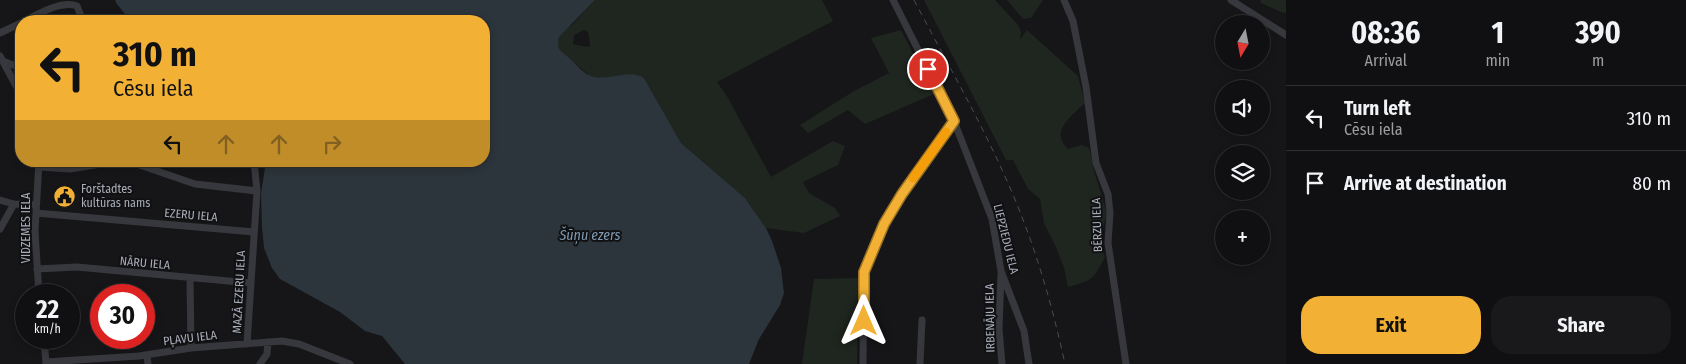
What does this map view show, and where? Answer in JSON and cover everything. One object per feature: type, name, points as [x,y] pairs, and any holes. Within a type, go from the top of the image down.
[{"type":"street","name":"LIEPZIEDU IELA","points":[[893,0],[954,121],[992,219],[1001,271],[1024,331],[1029,364]]},
{"type":"street","name":"BĒRZU IELA","points":[[1064,0],[1073,21],[1086,87],[1096,163],[1108,194],[1110,213],[1108,244],[1126,364]]},
{"type":"street","points":[[1232,0],[1286,34]]},
{"type":"street","points":[[36,15],[55,5],[68,3],[77,6],[81,15]]},
{"type":"street","points":[[0,34],[15,26]]},
{"type":"street","points":[[1,59],[15,65]]},
{"type":"street","points":[[1,59],[15,84]]},
{"type":"street","points":[[863,364],[864,272],[884,224],[902,194],[954,121]]},
{"type":"street","name":"VIDZEMES IELA","points":[[39,167],[36,209],[39,284]]},
{"type":"street","points":[[58,167],[70,169],[82,167]]},
{"type":"street","points":[[145,167],[195,184],[257,190]]},
{"type":"street","name":"MAZĀ EZERU IELA","points":[[255,167],[257,190],[250,283],[248,344],[282,341],[299,344],[350,364]]},
{"type":"street","name":"EZERU IELA","points":[[0,200],[36,209],[254,232]]},
{"type":"street","points":[[0,229],[14,204]]},
{"type":"street","name":"NĀRU IELA","points":[[37,269],[77,267],[250,283]]},
{"type":"street","name":"IRBENĀJU IELA","points":[[1001,271],[999,329],[1002,364]]},
{"type":"street","points":[[190,278],[191,348]]},
{"type":"street","points":[[920,364],[922,320]]},
{"type":"street","points":[[260,364],[267,354],[268,342]]},
{"type":"street","name":"PĻAVU IELA","points":[[46,363],[90,361],[191,348],[248,344]]},
{"type":"street","points":[[45,349],[46,363]]},
{"type":"street","points":[[147,355],[148,364]]},
{"type":"shaded area","points":[[595,0],[822,0],[833,21],[717,82],[728,98],[771,177],[833,141],[845,146],[838,165],[803,182],[809,193],[835,208],[840,216],[804,233],[766,228],[745,198],[681,143],[644,78],[622,83],[590,76],[576,64],[556,54],[560,30],[571,26]],"holes":[[[584,30],[587,31],[590,46],[573,44],[574,35]]]},
{"type":"shaded area","points":[[924,0],[995,0],[1018,25],[1021,32],[1020,40],[1027,30],[1078,76],[1085,103],[1064,124],[1061,136],[1068,149],[1081,145],[1088,147],[1107,214],[1102,230],[1101,246],[1105,257],[1095,275],[1083,283],[1068,287],[1064,268],[1044,223],[1040,199],[1028,189],[1013,160],[1006,160]]},
{"type":"shaded area","points":[[1007,0],[1043,0],[1031,18],[1023,19]]},
{"type":"shaded area","points":[[1260,0],[1286,0],[1286,13],[1261,3]]},
{"type":"shaded area","points":[[901,30],[934,94],[865,124],[848,110],[808,133],[800,125],[854,91],[889,73],[871,38]]},
{"type":"shaded area","points":[[858,278],[857,364],[802,364],[814,279]]},
{"type":"water","name":"Šūņu ezers","points":[[115,0],[595,0],[559,37],[558,46],[560,50],[591,76],[605,77],[631,74],[644,78],[681,143],[745,198],[766,228],[781,268],[784,293],[780,305],[759,339],[749,364],[405,364],[382,336],[365,331],[340,312],[280,279],[272,268],[264,248],[262,227],[261,194],[265,167],[490,167],[490,15],[125,15]]},
{"type":"railway","points":[[914,0],[977,118],[1011,190],[1028,232],[1042,276],[1065,364]]},
{"type":"slow traffic","points":[[913,178],[946,132]]},
{"type":"place","name":"Forštadtes kultūras nams","points":[[65,196]]},
{"type":"route","points":[[864,321],[864,272],[884,224],[902,194],[954,121],[928,69]]}]
